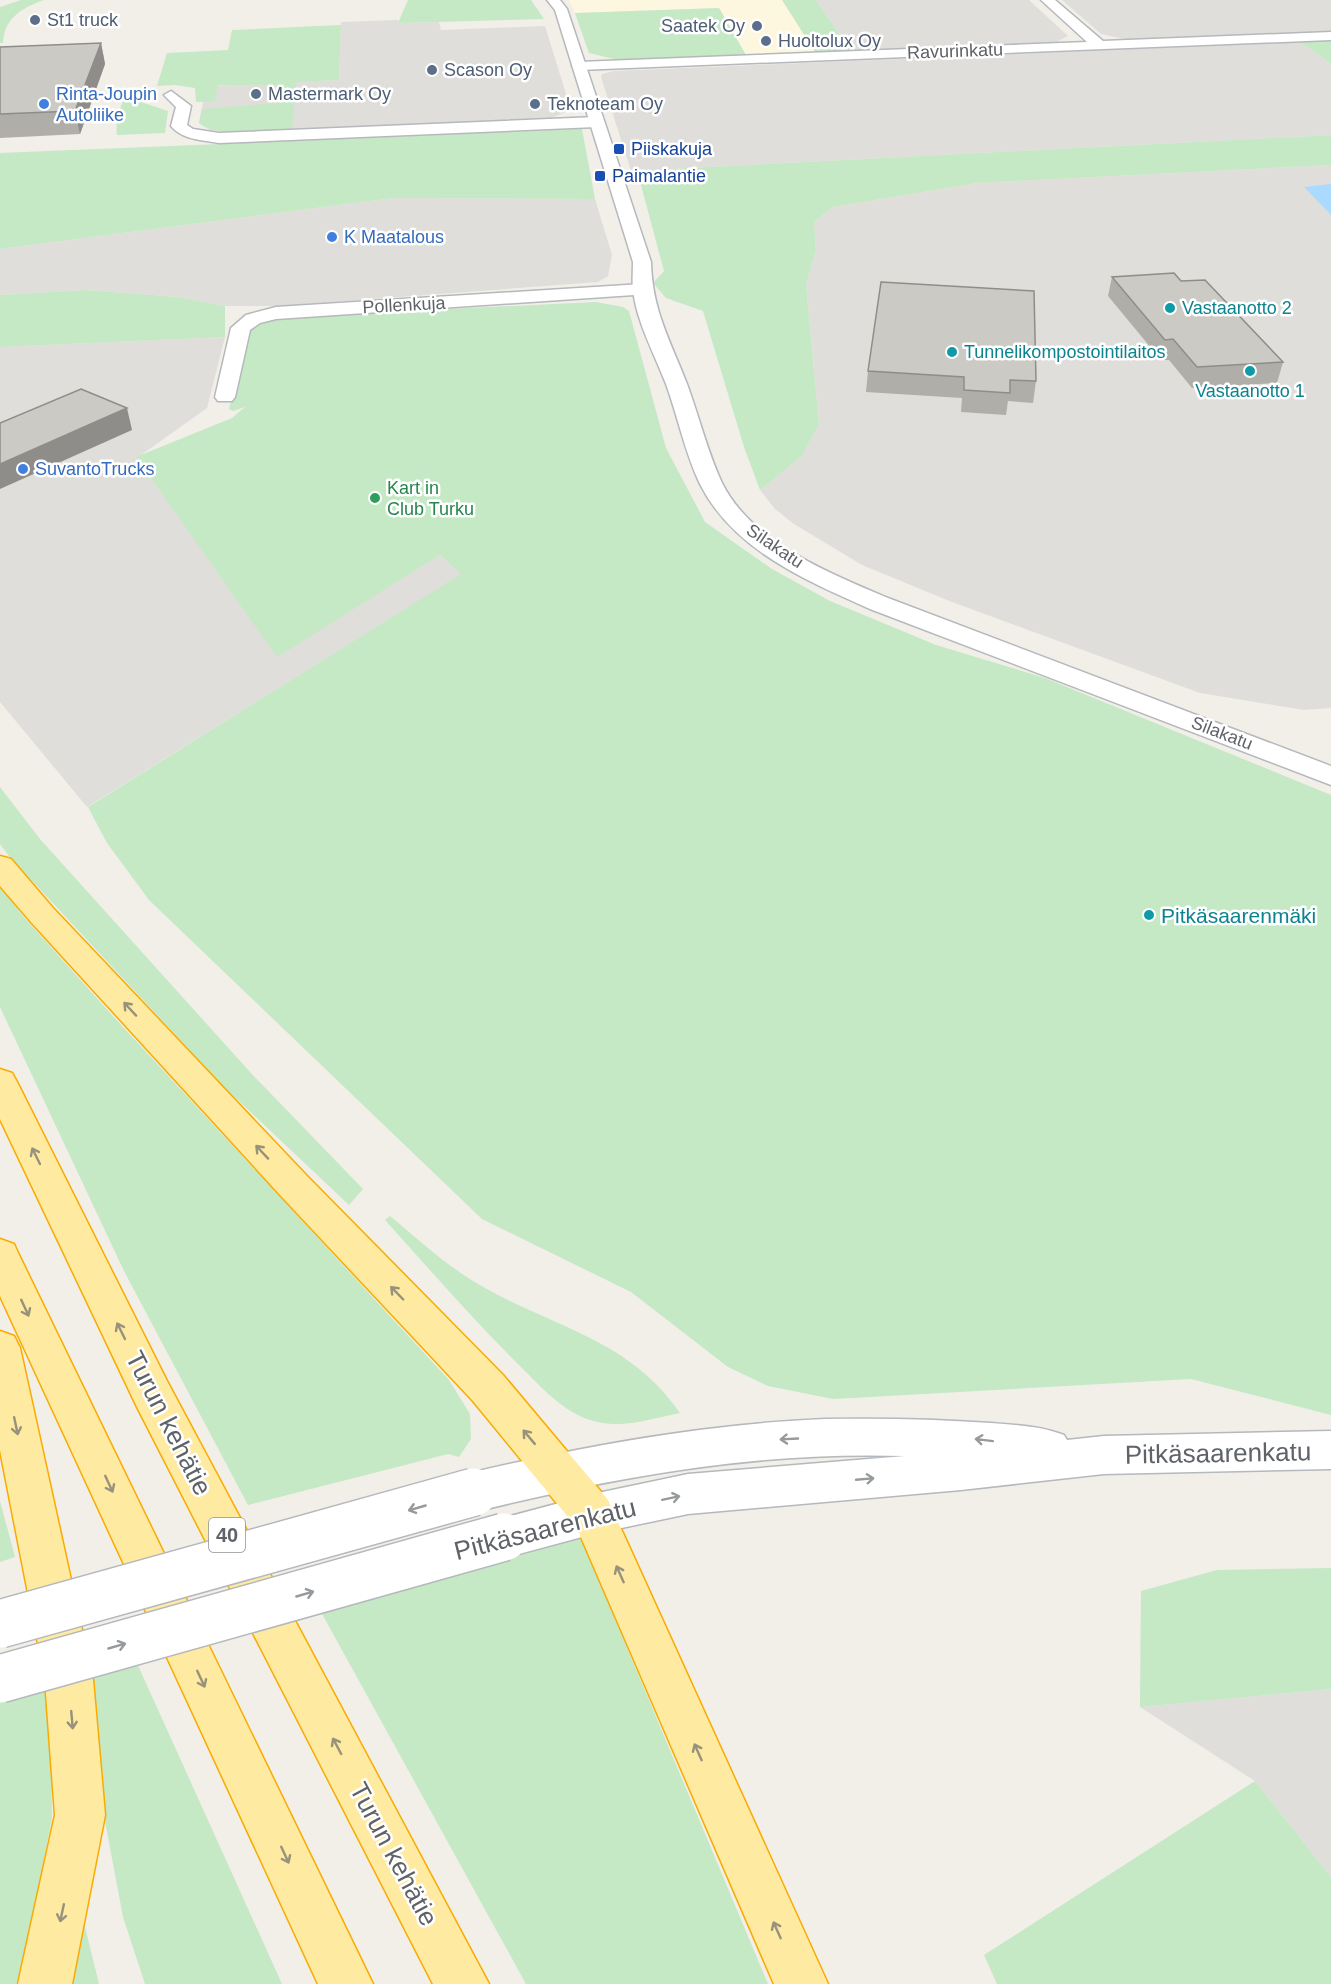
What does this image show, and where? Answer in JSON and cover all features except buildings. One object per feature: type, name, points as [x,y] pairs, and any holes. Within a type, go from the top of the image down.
[{"type":"highway","points":[[0,866],[42,915],[278,1168],[488,1388],[593,1514],[801,1984]]},
{"type":"highway","name":"Turun kehätie","points":[[0,1082],[152,1394],[462,1984]]},
{"type":"highway","points":[[0,1255],[346,1984]]},
{"type":"highway","points":[[0,1348],[69,1680],[80,1815],[67,1889],[45,1984]]},
{"type":"street","name":"Silakatu","points":[[553,0],[561,9],[642,262],[642,290],[712,488],[727,509],[764,543],[811,571],[908,614],[1331,776]]},
{"type":"street","points":[[1047,0],[1098,45]]},
{"type":"street","name":"Ravurinkatu","points":[[579,66],[1331,36]]},
{"type":"street","points":[[171,95],[184,106],[179,126],[188,133],[219,138],[596,122]]},
{"type":"street","name":"Pollenkuja","points":[[225,397],[241,328],[253,319],[276,313],[642,290]]},
{"type":"street","name":"Pitkäsaarenkatu","points":[[0,1624],[474,1492],[559,1472],[679,1451],[748,1442],[818,1438],[975,1439],[1104,1455]]},
{"type":"street","name":"Pitkäsaarenkatu","points":[[0,1679],[504,1537],[593,1514],[688,1494],[961,1471],[1104,1455],[1331,1450]]},
{"type":"shaded area","points":[[569,0],[816,0],[851,51],[746,55],[719,8],[575,13]]},
{"type":"shaded area","points":[[816,0],[1029,0],[1068,36],[1054,43],[851,51]]},
{"type":"shaded area","points":[[1062,0],[1331,0],[1331,32],[1129,40],[1101,34]]},
{"type":"shaded area","points":[[398,20],[398,23],[439,22],[441,30],[545,26],[571,110],[549,119],[239,132],[210,130],[199,123],[206,86],[339,80],[341,22]]},
{"type":"shaded area","points":[[1300,42],[1331,64],[1331,135],[631,171],[601,77],[602,74],[614,71]]},
{"type":"shaded area","points":[[1331,165],[1331,708],[1304,710],[1200,693],[952,602],[862,565],[794,524],[775,509],[760,490],[802,456],[819,424],[806,285],[816,250],[814,222],[833,207],[977,183]]},
{"type":"shaded area","points":[[393,198],[595,199],[612,255],[608,276],[598,282],[280,306],[225,306],[179,297],[86,290],[0,295],[0,249]]},
{"type":"shaded area","points":[[225,337],[207,408],[137,458],[277,656],[440,555],[462,574],[87,807],[0,702],[0,347]]},
{"type":"shaded area","points":[[1331,1689],[1331,1877],[1255,1781],[1140,1707]]},
{"type":"green space","points":[[21,0],[44,0],[16,15],[7,27],[3,43],[0,43],[0,7]]},
{"type":"green space","points":[[408,0],[531,0],[544,19],[398,23]]},
{"type":"green space","points":[[782,0],[816,0],[851,51],[815,52]]},
{"type":"green space","points":[[719,8],[746,55],[618,60],[589,53],[575,13]]},
{"type":"green space","points":[[341,25],[339,80],[296,82],[292,130],[230,133],[207,128],[199,123],[202,109],[280,103],[282,85],[218,85],[215,101],[196,102],[195,88],[175,85],[157,86],[167,53],[228,50],[232,30]]},
{"type":"green space","points":[[1331,41],[1331,64],[1300,42]]},
{"type":"green space","points":[[131,89],[140,91],[139,98],[136,99],[138,101],[168,111],[165,133],[117,135],[120,111]]},
{"type":"green space","points":[[582,129],[595,199],[393,198],[0,249],[0,153]]},
{"type":"green space","points":[[1331,135],[1331,165],[977,183],[833,207],[814,222],[816,250],[806,285],[819,424],[802,456],[760,490],[744,447],[703,311],[666,298],[653,283],[664,271],[639,178],[631,171]]},
{"type":"green space","points":[[86,290],[179,297],[225,306],[225,337],[0,347],[0,295]]},
{"type":"green space","points":[[596,302],[623,307],[629,311],[666,448],[705,522],[772,569],[830,601],[936,645],[1045,678],[1331,795],[1331,1415],[1191,1379],[833,1399],[768,1386],[728,1367],[631,1292],[482,1219],[149,900],[107,843],[88,807],[461,574],[440,555],[277,657],[136,457],[232,418],[245,407],[233,411],[229,409],[249,330],[258,322],[280,317]]},
{"type":"green space","points":[[0,787],[40,839],[250,1072],[363,1189],[349,1205],[224,1087],[9,856],[0,844]]},
{"type":"green space","points":[[0,886],[22,915],[112,1015],[449,1380],[470,1414],[471,1439],[459,1457],[448,1454],[248,1505],[124,1271],[0,1007]]},
{"type":"green space","points":[[390,1216],[436,1254],[485,1288],[616,1352],[661,1389],[680,1413],[612,1424],[590,1420],[563,1406],[507,1353],[454,1297],[385,1220]]},
{"type":"green space","points":[[0,1501],[15,1557],[0,1562]]},
{"type":"green space","points":[[581,1538],[768,1984],[526,1984],[321,1612]]},
{"type":"green space","points":[[1331,1568],[1331,1689],[1140,1707],[1141,1591],[1217,1570]]},
{"type":"green space","points":[[136,1661],[282,1984],[145,1984],[123,1917],[102,1805],[85,1678]]},
{"type":"green space","points":[[45,1690],[51,1751],[52,1818],[24,1961],[16,1984],[0,1984],[0,1701]]},
{"type":"green space","points":[[1255,1781],[1331,1877],[1331,1984],[997,1984],[984,1955]]},
{"type":"green space","points":[[84,1923],[99,1984],[72,1984]]},
{"type":"water","points":[[1331,184],[1331,215],[1304,187]]},
{"type":"place","name":"St1 truck","points":[[35,20]]},
{"type":"place","name":"Saatek Oy","points":[[757,26]]},
{"type":"place","name":"Huoltolux Oy","points":[[766,41]]},
{"type":"place","name":"Scason Oy","points":[[432,70]]},
{"type":"place","name":"Mastermark Oy","points":[[256,94]]},
{"type":"place","name":"Rinta-Joupin Autoliike","points":[[44,104]]},
{"type":"place","name":"Teknoteam Oy","points":[[535,104]]},
{"type":"place","name":"Piiskakuja","points":[[619,149]]},
{"type":"place","name":"Paimalantie","points":[[600,176]]},
{"type":"place","name":"K Maatalous","points":[[332,237]]},
{"type":"place","name":"Vastaanotto 2","points":[[1170,308]]},
{"type":"place","name":"Tunnelikompostointilaitos","points":[[952,352]]},
{"type":"place","name":"Vastaanotto 1","points":[[1250,371]]},
{"type":"place","name":"SuvantoTrucks","points":[[23,469]]},
{"type":"place","name":"Kart in Club Turku","points":[[375,498]]},
{"type":"place","name":"Pitkäsaarenmäki","points":[[1149,915]]}]
